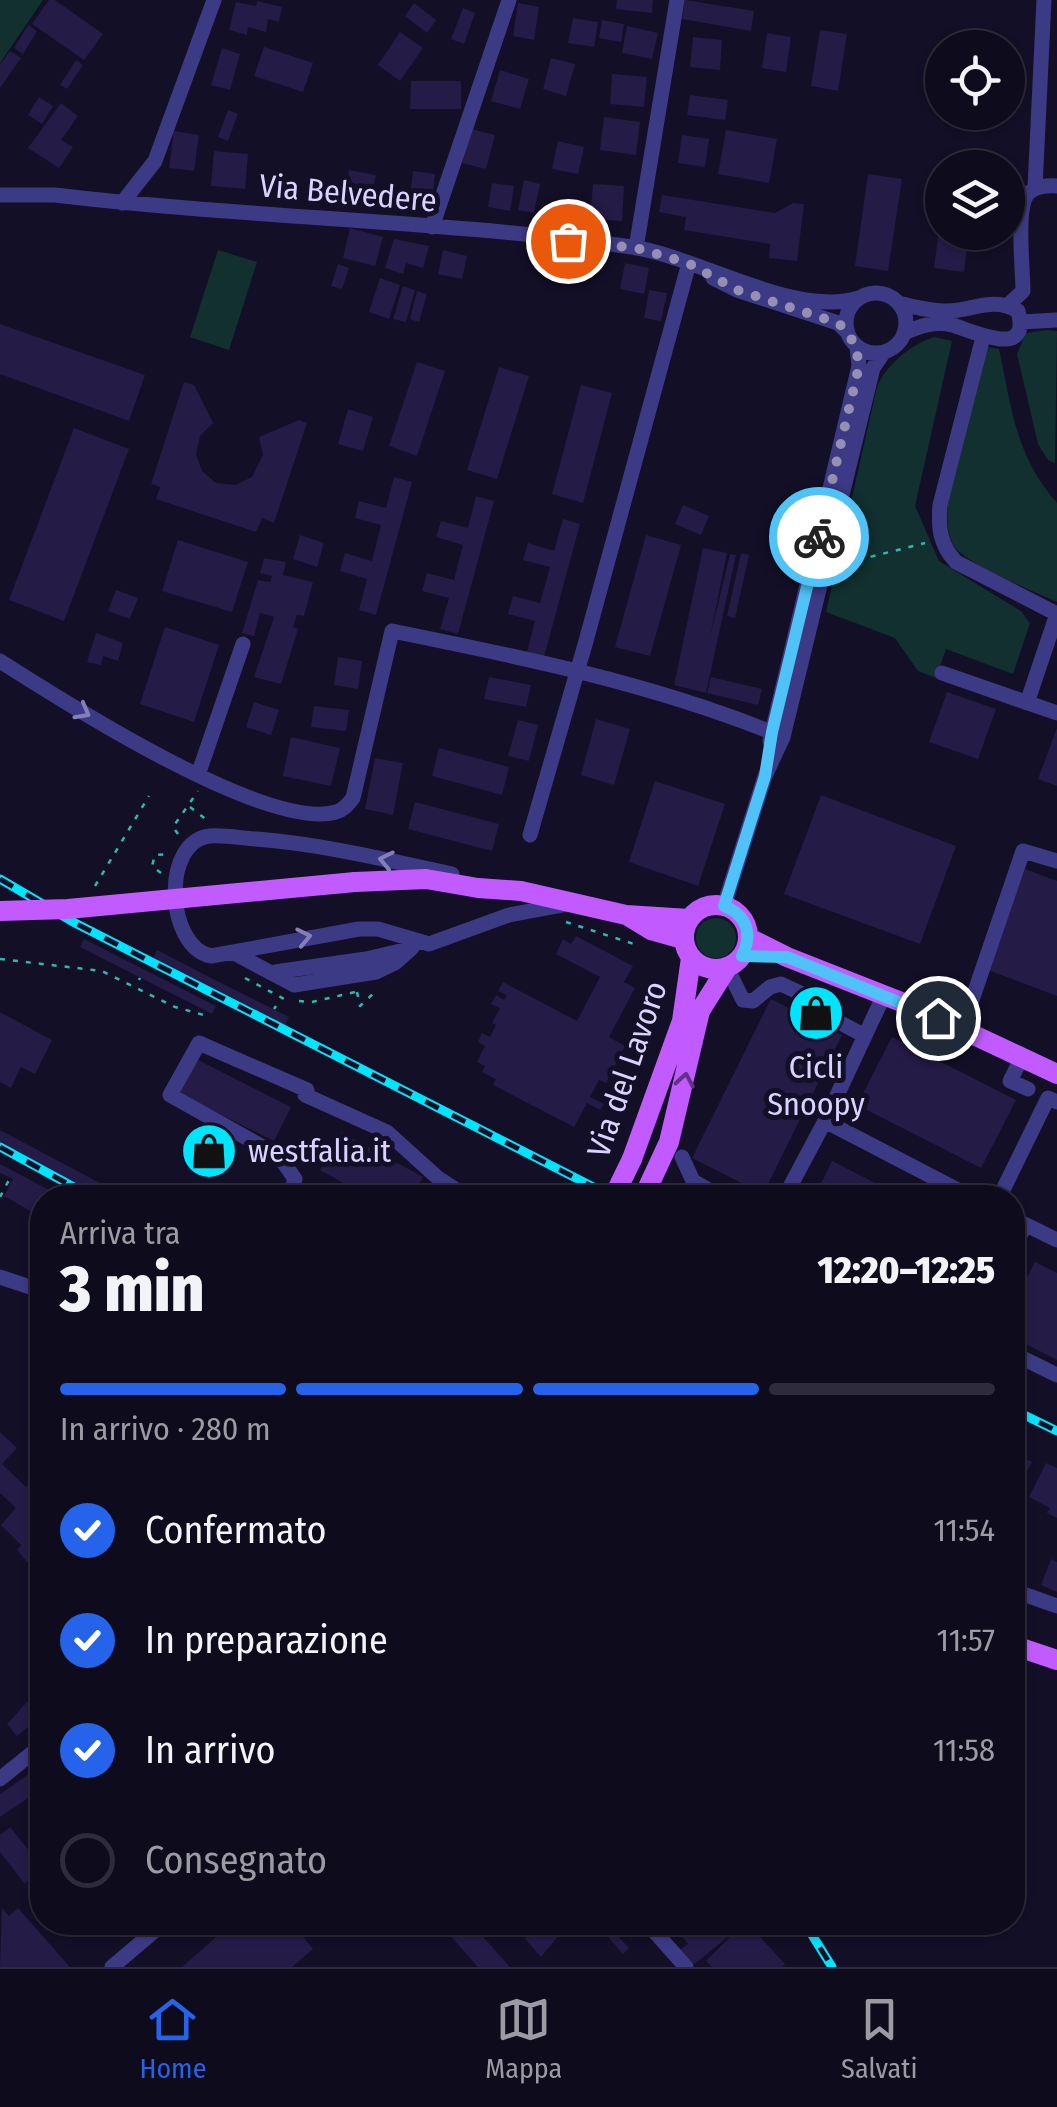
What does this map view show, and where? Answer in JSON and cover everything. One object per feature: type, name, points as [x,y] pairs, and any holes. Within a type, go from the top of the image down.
[{"type":"main road","points":[[0,911],[68,909],[354,882],[426,879],[522,891],[626,915],[656,914],[688,939],[707,969],[739,954],[787,957],[884,995],[1057,1074]]},
{"type":"main road","points":[[688,939],[704,907],[724,906],[742,917],[739,954]]},
{"type":"main road","name":"Via del Lavoro","points":[[619,1185],[682,1021],[688,939]]},
{"type":"main road","name":"Via del Lavoro","points":[[649,1185],[669,1142],[699,1014],[739,954]]},
{"type":"main road","points":[[1025,1649],[1057,1660]]},
{"type":"street","points":[[122,203],[155,161],[214,0]]},
{"type":"street","points":[[432,227],[508,0]]},
{"type":"street","points":[[636,248],[677,0]]},
{"type":"street","points":[[1036,188],[1044,0]]},
{"type":"street","points":[[1008,305],[1023,291],[1022,210],[1026,195],[1036,188],[1057,186]]},
{"type":"street","name":"Via Belvedere","points":[[0,195],[56,195],[636,248],[812,301],[859,298]]},
{"type":"street","points":[[530,834],[688,263]]},
{"type":"street","name":"Via Belvedere","points":[[688,263],[737,290],[838,323],[852,339]]},
{"type":"street","points":[[765,776],[772,732],[859,366],[846,320],[850,308],[859,298],[882,293],[924,310],[952,312],[973,305],[1008,305],[1018,311],[1021,322],[1017,333],[1007,339],[977,335],[952,325],[924,324],[904,333]]},
{"type":"street","points":[[852,339],[872,353],[894,348],[904,333],[906,315],[898,302]]},
{"type":"street","points":[[973,305],[965,323],[977,335]]},
{"type":"street","points":[[1021,322],[1057,320]]},
{"type":"street","points":[[977,335],[940,505],[940,538],[956,562],[1056,614],[1027,703]]},
{"type":"street","points":[[724,906],[765,776],[783,737],[873,368],[884,352]]},
{"type":"street","points":[[0,661],[199,781],[246,798],[307,812],[340,811],[353,798],[392,631],[578,668],[705,705],[772,732]]},
{"type":"street","points":[[199,781],[243,644]]},
{"type":"street","points":[[942,673],[1057,714]]},
{"type":"street","points":[[430,944],[360,929],[234,953],[202,954],[193,948],[181,929],[175,896],[179,864],[185,850],[197,839],[212,836],[304,843],[458,875],[478,888]]},
{"type":"street","points":[[962,1029],[1024,851],[1057,862]]},
{"type":"street","points":[[234,953],[275,972],[366,959],[430,944],[540,907],[577,905]]},
{"type":"street","points":[[739,954],[743,1000],[753,1001],[770,987],[781,984],[815,1000],[824,1014],[865,1036]]},
{"type":"street","points":[[791,1185],[826,1121],[884,995]]},
{"type":"street","points":[[293,1185],[295,1179],[279,1156],[170,1095],[198,1043],[307,1090],[305,1095],[386,1132],[449,1185]]},
{"type":"street","points":[[1022,1057],[1010,1082],[1028,1090]]},
{"type":"street","points":[[1005,1185],[1048,1098],[1057,1102]]},
{"type":"street","points":[[826,1121],[948,1185]]},
{"type":"street","points":[[682,1157],[692,1182],[698,1185]]},
{"type":"street","points":[[1025,1224],[1057,1240]]},
{"type":"street","points":[[0,1277],[30,1287]]},
{"type":"street","points":[[1025,1359],[1057,1375]]},
{"type":"street","points":[[1025,1595],[1057,1606]]},
{"type":"street","points":[[0,1778],[30,1754]]},
{"type":"street","points":[[112,1967],[150,1935]]},
{"type":"street","points":[[658,1935],[686,1967]]},
{"type":"path","points":[[838,556],[862,559],[940,538]]},
{"type":"path","points":[[168,878],[152,866],[155,855],[170,854],[179,834],[173,828],[199,781]]},
{"type":"path","points":[[94,888],[149,796]]},
{"type":"path","points":[[0,959],[102,970],[167,1003],[204,1015]]},
{"type":"path","points":[[247,992],[252,982]]},
{"type":"path","points":[[358,992],[360,1006],[375,992]]},
{"type":"path","points":[[167,1003],[170,996]]},
{"type":"path","points":[[0,1197],[10,1178]]},
{"type":"green space","points":[[0,0],[43,0],[0,63]]},
{"type":"green space","points":[[218,250],[257,262],[229,350],[190,337]]},
{"type":"green space","points":[[1057,331],[1055,463],[1048,460],[1038,444],[1017,354],[1026,333]]},
{"type":"green space","points":[[934,337],[952,341],[915,506],[939,561],[1021,611],[1030,623],[1013,674],[946,649],[936,678],[918,671],[895,638],[826,612],[877,387],[900,356]]},
{"type":"green space","points":[[987,347],[999,349],[1024,449],[1057,503],[1057,602],[972,561],[954,546],[950,535],[948,500]]},
{"type":"green space","points":[[716,918],[730,924],[736,938],[730,952],[716,958],[702,952],[696,938],[702,924]]},
{"type":"building","points":[[49,0],[55,0],[103,34],[84,60],[32,24]]},
{"type":"building","points":[[617,0],[653,0],[652,13],[616,9]]},
{"type":"building","points":[[685,0],[754,11],[751,31],[682,19]]},
{"type":"building","points":[[257,1],[282,7],[279,22],[268,19],[266,32],[248,27],[247,35],[229,30],[236,2],[256,6]]},
{"type":"building","points":[[414,3],[436,20],[427,33],[405,16]]},
{"type":"building","points":[[518,3],[539,7],[534,40],[513,36]]},
{"type":"building","points":[[463,8],[475,13],[464,44],[451,39]]},
{"type":"building","points":[[573,18],[598,22],[594,47],[568,43]]},
{"type":"building","points":[[602,20],[624,24],[621,42],[599,38]]},
{"type":"building","points":[[28,25],[37,31],[23,54],[14,48]]},
{"type":"building","points":[[627,26],[658,33],[652,59],[622,53]]},
{"type":"building","points":[[820,30],[847,34],[838,91],[811,86]]},
{"type":"building","points":[[400,32],[423,48],[400,81],[378,65]]},
{"type":"building","points":[[767,33],[791,37],[786,72],[762,68]]},
{"type":"building","points":[[693,37],[722,40],[720,70],[690,67]]},
{"type":"building","points":[[264,47],[313,63],[303,92],[254,76]]},
{"type":"building","points":[[222,48],[240,54],[230,90],[211,85]]},
{"type":"building","points":[[10,51],[21,58],[0,88],[0,64]]},
{"type":"building","points":[[551,58],[575,64],[566,96],[543,89]]},
{"type":"building","points":[[76,60],[83,65],[67,89],[60,85]]},
{"type":"building","points":[[500,70],[529,79],[520,109],[491,101]]},
{"type":"building","points":[[612,74],[647,77],[644,107],[610,104]]},
{"type":"building","points":[[411,81],[461,81],[461,109],[410,109]]},
{"type":"building","points":[[690,95],[728,100],[725,120],[687,115]]},
{"type":"building","points":[[39,97],[53,106],[42,124],[28,115]]},
{"type":"building","points":[[61,103],[78,116],[61,140],[73,147],[59,168],[28,148]]},
{"type":"building","points":[[228,110],[238,114],[228,141],[218,137]]},
{"type":"building","points":[[604,117],[640,122],[636,155],[600,150]]},
{"type":"building","points":[[471,129],[495,135],[486,169],[462,163]]},
{"type":"building","points":[[726,130],[777,139],[769,183],[718,174]]},
{"type":"building","points":[[174,131],[199,135],[194,171],[169,168]]},
{"type":"building","points":[[682,135],[709,139],[705,167],[678,163]]},
{"type":"building","points":[[558,141],[584,147],[578,174],[552,169]]},
{"type":"building","points":[[214,151],[248,154],[245,189],[211,186]]},
{"type":"building","points":[[349,170],[376,175],[373,189],[383,189],[381,208],[344,202]]},
{"type":"building","points":[[413,171],[435,174],[431,210],[409,207]]},
{"type":"building","points":[[868,174],[902,179],[888,271],[855,266]]},
{"type":"building","points":[[524,180],[540,184],[534,213],[518,210]]},
{"type":"building","points":[[492,183],[514,186],[510,211],[488,207]]},
{"type":"building","points":[[593,184],[624,186],[622,221],[590,219]]},
{"type":"building","points":[[662,195],[775,213],[793,203],[804,204],[797,261],[769,258],[770,244],[684,230],[686,217],[659,212]]},
{"type":"building","points":[[350,228],[383,237],[375,266],[343,258]]},
{"type":"building","points":[[394,239],[429,246],[423,268],[406,263],[403,274],[385,268]]},
{"type":"building","points":[[443,250],[467,256],[462,279],[438,274]]},
{"type":"building","points":[[936,250],[967,250],[964,272],[934,268]]},
{"type":"building","points":[[625,263],[649,268],[644,294],[620,289]]},
{"type":"building","points":[[338,264],[349,268],[342,289],[331,286]]},
{"type":"building","points":[[380,278],[400,285],[389,319],[369,312]]},
{"type":"building","points":[[403,286],[415,290],[406,322],[393,319]]},
{"type":"building","points":[[649,290],[667,293],[661,321],[644,318]]},
{"type":"building","points":[[417,291],[427,294],[419,322],[410,319]]},
{"type":"building","points":[[0,324],[145,375],[129,421],[0,374]]},
{"type":"building","points":[[417,362],[445,371],[417,456],[389,446]]},
{"type":"building","points":[[499,367],[529,376],[497,479],[467,470]]},
{"type":"building","points":[[184,382],[194,385],[213,423],[200,436],[196,454],[202,471],[216,483],[235,485],[252,477],[263,455],[259,437],[299,420],[307,423],[274,523],[262,518],[256,532],[156,499],[160,487],[151,484]]},
{"type":"building","points":[[581,385],[612,393],[583,503],[552,494]]},
{"type":"building","points":[[348,409],[373,417],[363,451],[338,444]]},
{"type":"building","points":[[74,428],[129,449],[64,621],[9,600]]},
{"type":"building","points":[[394,477],[412,482],[376,615],[359,610],[367,579],[340,571],[345,553],[372,561],[381,525],[355,518],[359,501],[386,508]]},
{"type":"building","points":[[476,496],[494,501],[458,634],[440,629],[449,598],[422,591],[427,573],[454,580],[463,545],[436,537],[441,521],[468,528]]},
{"type":"building","points":[[683,505],[709,516],[701,535],[675,524]]},
{"type":"building","points":[[563,519],[580,524],[544,657],[527,652],[535,621],[508,614],[513,596],[540,603],[550,567],[523,560],[528,543],[554,551]]},
{"type":"building","points":[[300,535],[324,543],[317,567],[293,559]]},
{"type":"building","points":[[646,535],[681,545],[650,656],[615,647]]},
{"type":"building","points":[[178,540],[248,562],[232,612],[162,591]]},
{"type":"building","points":[[703,548],[727,553],[710,637],[730,554],[736,555],[706,693],[674,685]]},
{"type":"building","points":[[741,553],[749,555],[735,618],[727,616]]},
{"type":"building","points":[[264,558],[286,562],[283,575],[313,582],[304,616],[297,615],[293,627],[298,629],[281,684],[254,677],[274,617],[260,613],[254,636],[242,633],[258,580],[270,582],[272,576],[260,573]]},
{"type":"building","points":[[116,590],[138,598],[130,619],[108,611]]},
{"type":"building","points":[[165,627],[219,645],[194,722],[140,704]]},
{"type":"building","points":[[96,633],[123,643],[118,661],[103,656],[101,665],[87,662]]},
{"type":"building","points":[[338,657],[362,661],[358,689],[334,685]]},
{"type":"building","points":[[489,677],[531,685],[526,707],[484,699]]},
{"type":"building","points":[[711,677],[762,689],[758,705],[707,693]]},
{"type":"building","points":[[947,692],[996,709],[978,759],[929,742]]},
{"type":"building","points":[[254,702],[279,710],[271,735],[246,727]]},
{"type":"building","points":[[314,706],[349,710],[346,731],[311,727]]},
{"type":"building","points":[[596,719],[630,729],[614,785],[581,775]]},
{"type":"building","points":[[518,720],[538,725],[529,761],[508,756]]},
{"type":"building","points":[[1057,728],[1057,786],[1038,779]]},
{"type":"building","points":[[291,737],[340,748],[331,786],[283,776]]},
{"type":"building","points":[[439,748],[509,767],[502,795],[432,776]]},
{"type":"building","points":[[375,758],[403,763],[393,815],[365,809]]},
{"type":"building","points":[[655,781],[725,804],[698,886],[629,862]]},
{"type":"building","points":[[821,795],[956,846],[920,944],[784,894]]},
{"type":"building","points":[[415,802],[499,824],[492,851],[408,829]]},
{"type":"building","points":[[1025,869],[1057,881],[1057,996],[988,970]]},
{"type":"building","points":[[576,936],[633,966],[624,982],[635,988],[609,1037],[625,1046],[606,1083],[599,1080],[590,1097],[604,1104],[600,1110],[587,1103],[574,1127],[493,1085],[496,1079],[482,1072],[485,1066],[477,1062],[485,1046],[478,1042],[482,1033],[490,1037],[496,1025],[492,1023],[500,1008],[491,1004],[496,995],[504,1000],[507,995],[498,991],[503,982],[577,1021],[600,977],[556,954],[563,939],[571,944]]},
{"type":"building","points":[[84,939],[216,1006],[212,1014],[80,947]]},
{"type":"building","points":[[157,950],[289,1017],[284,1026],[153,959]]},
{"type":"building","points":[[771,999],[842,1035],[767,1185],[745,1185],[692,1158]]},
{"type":"building","points":[[0,1012],[52,1040],[35,1074],[21,1067],[11,1088],[0,1082]]},
{"type":"building","points":[[892,1037],[1016,1100],[981,1168],[857,1105]]},
{"type":"building","points":[[194,1058],[291,1107],[274,1141],[177,1093]]},
{"type":"building","name":"westfalia.it","points":[[194,1127],[238,1150],[224,1176],[180,1152]]},
{"type":"building","points":[[0,1130],[104,1185],[79,1185],[0,1143]]},
{"type":"building","points":[[341,1132],[423,1177],[419,1185],[347,1185],[320,1170]]},
{"type":"building","points":[[832,1161],[879,1185],[820,1185]]},
{"type":"building","points":[[0,1164],[40,1185],[30,1185],[30,1211],[4,1196],[13,1179],[0,1173]]},
{"type":"building","points":[[1035,1262],[1057,1273],[1057,1360],[1025,1344],[1025,1281]]},
{"type":"building","points":[[0,1432],[17,1448],[2,1464],[26,1487],[30,1483],[30,1565],[17,1550],[21,1545],[1,1525],[16,1508],[0,1493]]},
{"type":"building","points":[[1046,1463],[1057,1468],[1057,1518],[1047,1513],[1050,1508],[1029,1497]]},
{"type":"building","points":[[1051,1559],[1057,1562],[1057,1592],[1041,1585]]},
{"type":"building","points":[[27,1702],[30,1727],[17,1736],[7,1724]]},
{"type":"building","points":[[30,1775],[30,1797],[0,1817],[0,1794]]},
{"type":"building","points":[[10,1827],[30,1852],[30,1879],[25,1884],[0,1852],[0,1835]]},
{"type":"building","points":[[2,1908],[9,1916],[18,1908],[30,1922],[30,1935],[42,1935],[70,1967],[0,1967]]},
{"type":"building","points":[[213,1935],[302,1935],[313,1949],[292,1967],[182,1967],[215,1938]]},
{"type":"building","points":[[450,1935],[482,1935],[510,1967],[478,1967]]},
{"type":"building","points":[[528,1935],[559,1935],[541,1957],[525,1939]]},
{"type":"building","points":[[606,1935],[617,1935],[629,1948],[623,1954]]},
{"type":"building","points":[[681,1935],[730,1935],[691,1967],[678,1951],[688,1944]]},
{"type":"building","points":[[732,1935],[758,1935],[785,1964],[712,1967],[706,1961]]},
{"type":"railway","points":[[0,879],[75,923],[589,1185]]},
{"type":"railway","points":[[0,1147],[70,1185]]},
{"type":"railway","points":[[1025,1415],[1057,1431]]},
{"type":"railway","points":[[812,1935],[832,1967]]},
{"type":"way so far","points":[[568,241],[636,248],[688,263],[737,290],[838,323],[848,332],[857,346],[859,366],[819,537]]},
{"type":"place","name":"Cicli Snoopy","points":[[816,1013]]},
{"type":"place","name":"westfalia.it","points":[[209,1151]]},
{"type":"route","points":[[819,537],[765,776],[724,906],[742,917],[747,927],[749,938],[742,956],[787,957],[938,1018]]}]
